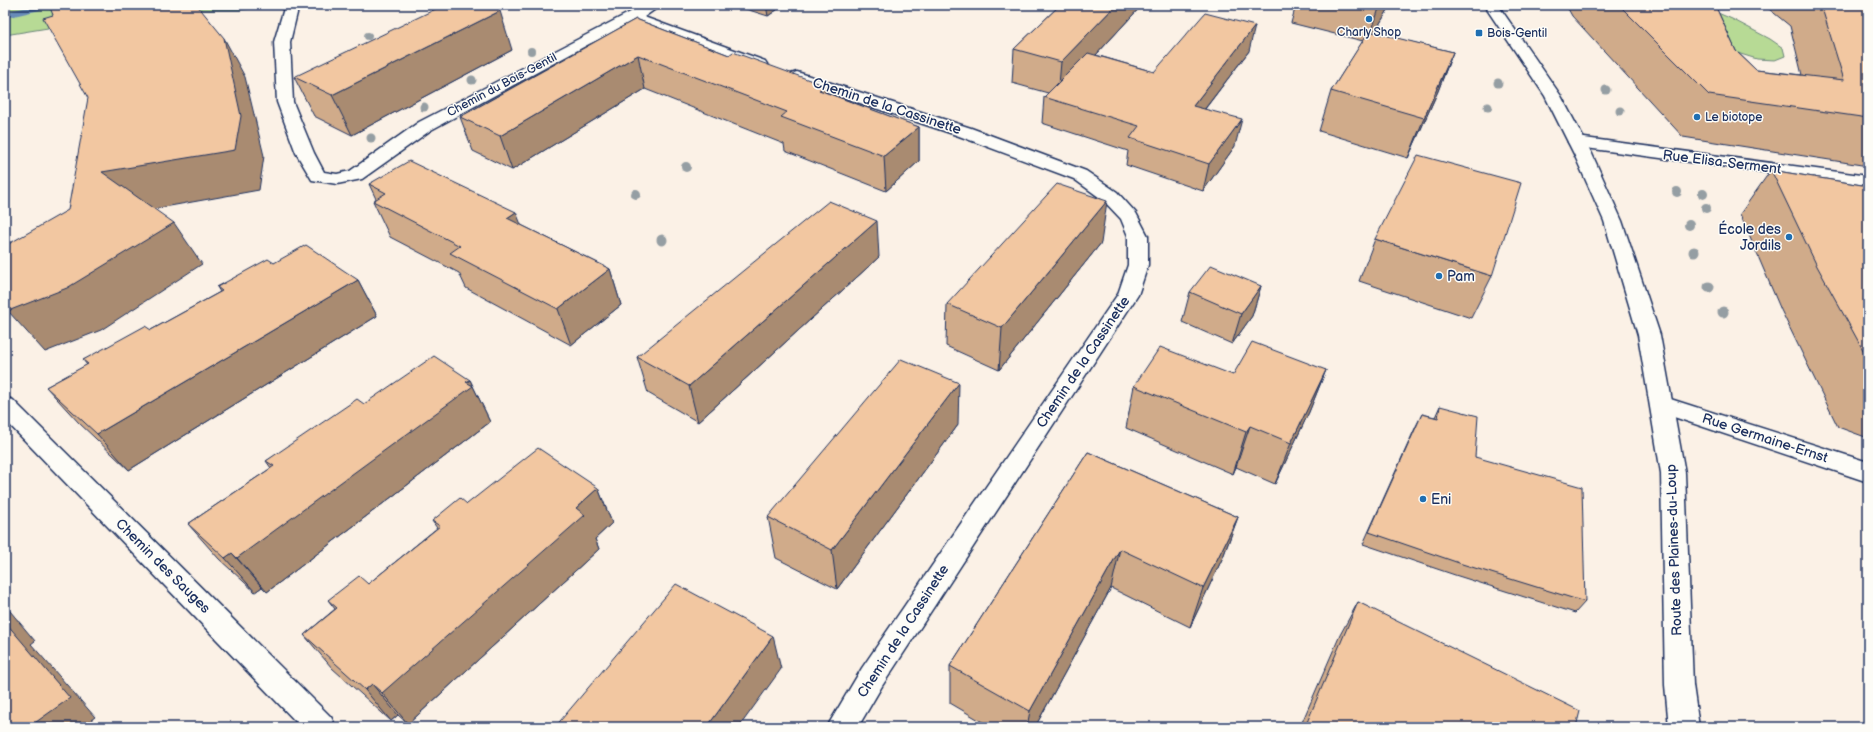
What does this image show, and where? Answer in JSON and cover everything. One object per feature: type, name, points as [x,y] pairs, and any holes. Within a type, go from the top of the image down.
[{"type":"street","name":"Chemin du Bois-Gentil","points":[[292,5],[282,42],[285,102],[305,153],[318,176],[337,179],[356,175],[425,126],[584,41],[632,18],[654,5]]},
{"type":"street","name":"Route des Plaines-du-Loup","points":[[1491,5],[1553,96],[1577,142],[1613,221],[1649,335],[1673,473],[1680,685],[1684,727]]},
{"type":"street","name":"Chemin de la Cassinette","points":[[632,18],[776,70],[965,132],[1080,175],[1110,196],[1129,217],[1138,236],[1138,266],[1128,295],[1039,426],[881,665],[842,727]]},
{"type":"street","name":"Rue Elisa-Serment","points":[[1577,142],[1868,181]]},
{"type":"street","name":"Rue Germaine-Ernst","points":[[1661,404],[1868,472]]},
{"type":"street","name":"Chemin des Sauges","points":[[5,406],[321,727]]},
{"type":"green space","points":[[5,5],[270,5],[240,10],[158,10],[5,35]]},
{"type":"green space","points":[[1691,5],[1711,10],[1732,19],[1770,39],[1783,48],[1785,56],[1775,60],[1757,59],[1734,52]]},
{"type":"building","points":[[49,5],[197,5],[224,38],[241,116],[235,150],[102,172],[174,223],[67,288],[8,311],[5,307],[5,246],[68,210],[88,98],[43,18],[53,15]]},
{"type":"building","points":[[444,5],[496,5],[500,11],[332,95],[294,77]]},
{"type":"building","points":[[1060,5],[1116,5],[1061,62],[1014,49]]},
{"type":"building","points":[[1619,5],[1715,5],[1736,51],[1756,70],[1844,80],[1821,5],[1868,5],[1868,118],[1709,95]]},
{"type":"building","points":[[1205,13],[1255,26],[1193,106],[1242,119],[1209,164],[1130,138],[1139,126],[1044,97],[1088,53],[1154,72]]},
{"type":"building","points":[[636,19],[729,55],[733,52],[826,86],[819,90],[919,127],[884,156],[781,117],[787,112],[638,55],[500,136],[460,117]]},
{"type":"building","points":[[1369,31],[1453,52],[1424,118],[1331,91]]},
{"type":"building","points":[[1418,155],[1521,183],[1492,276],[1375,239]]},
{"type":"building","points":[[409,161],[516,212],[507,218],[610,269],[558,309],[450,253],[460,246],[373,201],[386,193],[369,184]]},
{"type":"building","points":[[1771,170],[1868,186],[1868,359],[1817,266]]},
{"type":"building","points":[[1057,184],[1107,201],[1002,328],[947,304]]},
{"type":"building","points":[[829,201],[877,221],[689,386],[637,357]]},
{"type":"building","points":[[306,245],[358,280],[97,434],[46,387],[88,364],[83,360],[145,326],[151,330],[222,291],[217,287],[268,259],[274,263]]},
{"type":"building","points":[[1211,265],[1261,286],[1241,314],[1190,292]]},
{"type":"building","points":[[1252,342],[1326,370],[1291,443],[1250,426],[1246,432],[1134,386],[1160,347],[1233,375]]},
{"type":"building","points":[[434,356],[470,380],[466,382],[473,386],[237,558],[232,553],[225,558],[188,524],[274,466],[266,461],[357,399],[364,404]]},
{"type":"building","points":[[901,359],[959,383],[832,550],[768,517]]},
{"type":"building","points":[[1440,406],[1478,416],[1475,457],[1582,487],[1585,602],[1462,564],[1369,532],[1422,414],[1438,418]]},
{"type":"building","points":[[538,448],[598,488],[576,508],[585,515],[382,693],[372,684],[365,690],[304,635],[337,608],[328,600],[359,576],[368,584],[440,526],[432,521],[460,498],[467,504]]},
{"type":"building","points":[[1088,452],[1238,517],[1203,588],[1120,549],[1030,711],[950,666]]},
{"type":"building","points":[[676,584],[773,636],[707,727],[555,727]]},
{"type":"building","points":[[1358,602],[1580,711],[1576,727],[1305,727]]},
{"type":"building","points":[[5,615],[10,621],[6,623],[70,698],[29,727],[5,727]]},
{"type":"waterway","points":[[5,15],[50,5]]},
{"type":"place","name":"Charly Shop","points":[[1369,19]]},
{"type":"place","name":"Bois-Gentil","points":[[1479,33]]},
{"type":"place","name":"Le biotope","points":[[1697,117]]},
{"type":"place","name":"École des Jordils","points":[[1789,237]]},
{"type":"place","name":"Pam","points":[[1439,276]]},
{"type":"place","name":"Eni","points":[[1423,499]]}]
